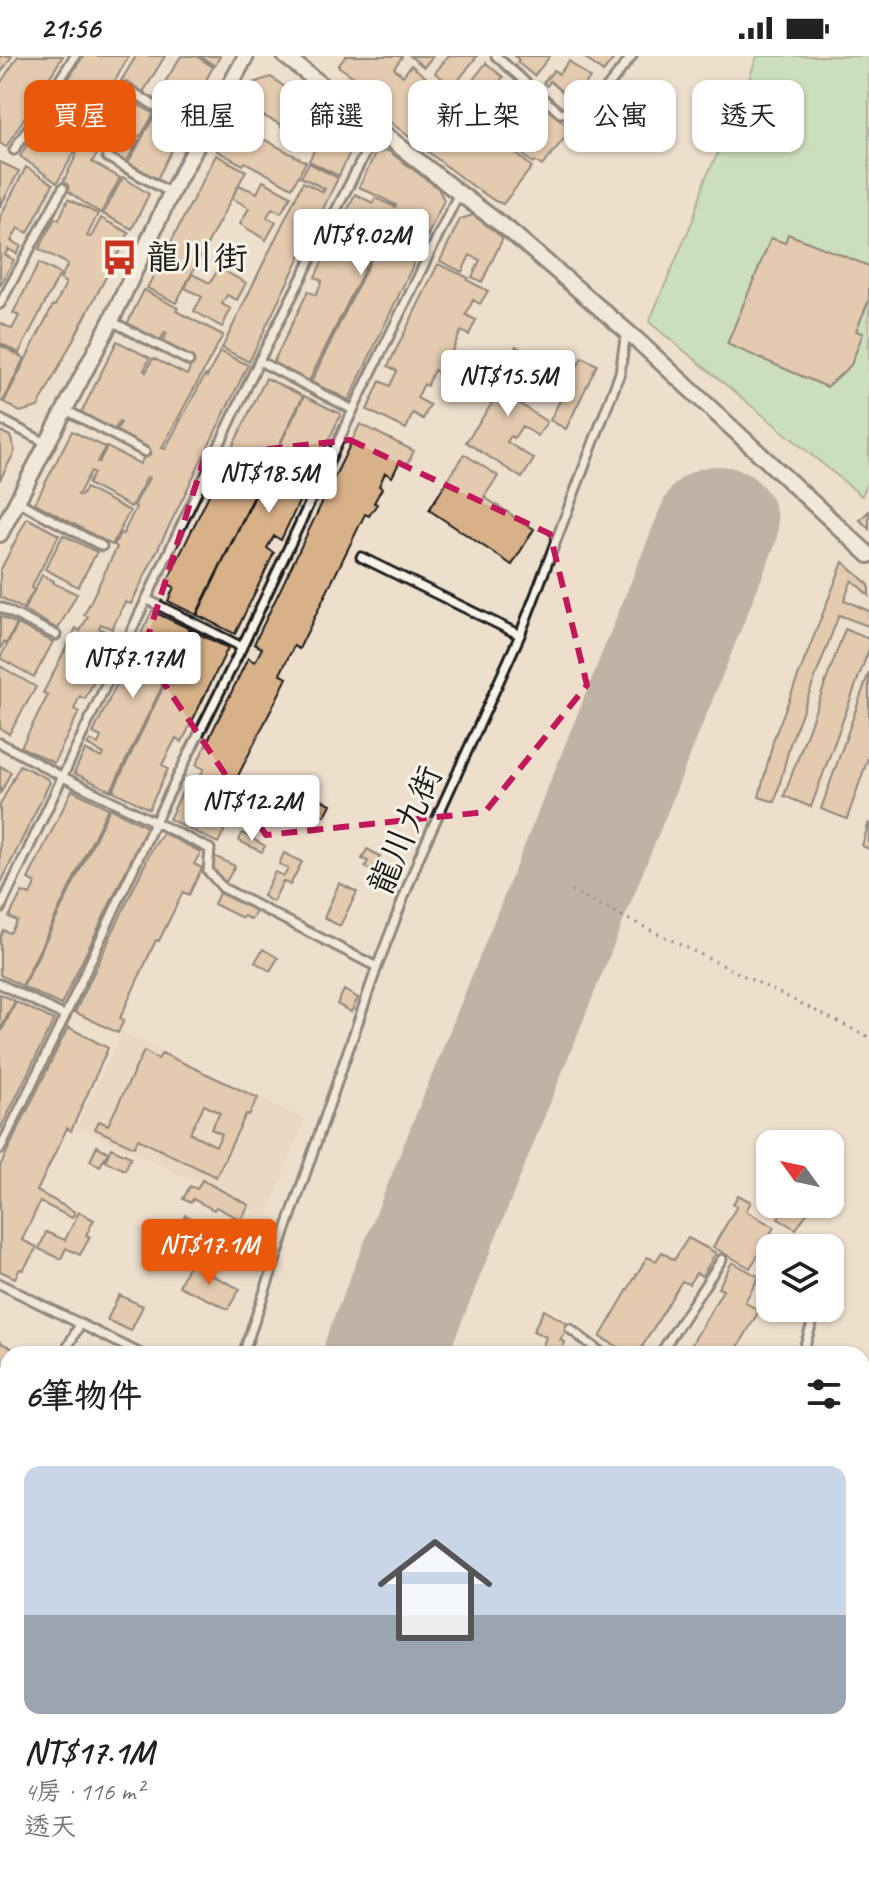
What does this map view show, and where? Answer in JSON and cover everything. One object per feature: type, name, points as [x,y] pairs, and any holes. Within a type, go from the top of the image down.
[{"type":"street","points":[[233,80],[246,56]]},
{"type":"street","points":[[285,56],[316,80]]},
{"type":"street","points":[[392,139],[510,231],[626,332],[869,555]]},
{"type":"street","points":[[0,534],[111,321],[193,152]]},
{"type":"lane","points":[[14,150],[75,56]]},
{"type":"lane","points":[[496,56],[560,113],[584,111],[598,99],[632,56]]},
{"type":"lane","points":[[0,909],[259,361],[366,152]]},
{"type":"lane","points":[[107,157],[171,193]]},
{"type":"lane","points":[[0,304],[63,188]]},
{"type":"lane","points":[[0,1149],[459,193]]},
{"type":"lane","points":[[111,321],[189,361]]},
{"type":"lane","name":"龍川九街","points":[[246,1346],[377,967],[420,855],[520,635],[620,373],[626,332]]},
{"type":"lane","points":[[259,361],[353,410]]},
{"type":"lane","points":[[64,409],[145,452]]},
{"type":"lane","points":[[0,419],[46,443]]},
{"type":"lane","points":[[17,501],[102,546]]},
{"type":"lane","points":[[361,557],[520,635]]},
{"type":"lane","points":[[146,599],[242,647]]},
{"type":"lane","points":[[0,607],[56,635]]},
{"type":"lane","points":[[0,743],[210,849],[208,871],[223,888],[377,967]]},
{"type":"lane","points":[[0,984],[65,1016]]},
{"type":"lane","points":[[665,1346],[722,1259]]},
{"type":"lane","points":[[0,1284],[125,1346]]},
{"type":"lane","points":[[805,1346],[812,1322]]},
{"type":"lane","points":[[68,1346],[80,1324]]},
{"type":"lane","points":[[570,1329],[592,1346]]},
{"type":"path","points":[[571,891],[869,1037]]},
{"type":"highlighted area","points":[[350,440],[550,534],[587,685],[485,812],[266,835],[143,652],[205,456]]},
{"type":"shaded area","points":[[122,1032],[305,1119],[267,1217],[77,1126]]},
{"type":"green space","points":[[757,56],[869,56],[869,479],[862,496],[649,322],[718,152],[804,152],[804,80],[749,80]]},
{"type":"building","points":[[0,56],[12,56],[0,74]]},
{"type":"building","points":[[18,56],[63,56],[48,80],[24,80],[24,118],[6,147],[0,143],[0,84]]},
{"type":"building","points":[[83,56],[129,56],[115,80],[68,80]]},
{"type":"building","points":[[136,56],[165,56],[142,94],[136,90],[136,80],[122,80]]},
{"type":"building","points":[[181,56],[196,56],[213,67],[206,80],[166,80]]},
{"type":"building","points":[[200,56],[220,56],[215,66]]},
{"type":"building","points":[[346,56],[401,56],[394,68],[403,76],[411,65],[429,80],[408,80],[408,136],[392,124],[392,80],[354,80],[338,66]]},
{"type":"building","points":[[410,56],[433,56],[424,67]]},
{"type":"building","points":[[448,56],[477,56],[459,80],[444,80],[435,73]]},
{"type":"building","points":[[515,56],[550,56],[534,76],[517,62],[519,60]]},
{"type":"building","points":[[583,56],[616,56],[603,72]]},
{"type":"building","points":[[569,61],[590,78],[564,80],[564,93],[546,80],[554,70],[559,74]]},
{"type":"building","points":[[486,63],[503,77],[501,80],[473,80]]},
{"type":"building","points":[[271,77],[280,84],[280,124],[264,116],[264,80],[262,80]]},
{"type":"building","points":[[136,103],[152,113],[140,137],[136,135]]},
{"type":"building","points":[[548,110],[564,123],[564,139],[542,166],[535,161],[533,163],[519,152],[548,152]]},
{"type":"building","points":[[152,120],[152,152],[171,152],[157,179],[128,163]]},
{"type":"building","points":[[264,139],[280,148],[280,152],[288,152],[306,162],[292,188],[245,162],[243,165],[219,152],[264,152]]},
{"type":"building","points":[[24,150],[75,152],[57,183],[20,156]]},
{"type":"building","points":[[99,152],[92,162],[120,178],[101,213],[61,186],[75,153]]},
{"type":"building","points":[[107,152],[132,152],[126,162]]},
{"type":"building","points":[[313,152],[350,152],[339,176],[309,161]]},
{"type":"building","points":[[390,152],[438,188],[444,200],[427,237],[390,219],[388,223],[425,240],[349,400],[311,382],[374,250],[309,381],[273,363],[308,291],[316,295],[322,281],[315,277],[336,232],[345,237],[351,223],[343,220],[355,194],[373,203],[375,198],[396,205],[359,187],[375,154]]},
{"type":"building","points":[[428,152],[514,152],[532,167],[503,204],[464,180]]},
{"type":"building","points":[[216,155],[246,171],[176,303],[147,288]]},
{"type":"building","points":[[0,162],[19,171],[0,207]]},
{"type":"building","points":[[309,163],[338,178],[249,362],[222,348],[303,182],[323,192],[325,189],[301,177]]},
{"type":"building","points":[[26,167],[53,184],[28,233],[18,228],[11,241],[21,246],[17,254],[8,249],[5,255],[14,260],[0,286],[0,217]]},
{"type":"building","points":[[123,177],[149,194],[132,229],[103,214]]},
{"type":"building","points":[[263,181],[291,196],[281,213],[272,208],[267,217],[276,222],[266,240],[240,224],[249,208],[232,198],[239,185],[257,193]]},
{"type":"building","points":[[68,199],[98,214],[87,236],[91,237],[101,218],[129,233],[38,407],[20,412],[4,402],[66,283],[60,279],[68,264],[39,249],[55,218],[59,220]]},
{"type":"building","points":[[473,215],[503,238],[482,282],[472,277],[480,260],[470,255],[462,272],[440,261],[460,219]]},
{"type":"building","points":[[788,234],[869,266],[869,300],[856,331],[863,333],[851,365],[827,387],[727,344],[771,238],[785,243]]},
{"type":"building","points":[[39,263],[60,274],[19,353],[0,343],[0,325],[12,329],[19,316],[13,313]]},
{"type":"building","points":[[438,264],[469,278],[467,280],[488,291],[480,304],[473,300],[466,315],[476,320],[469,335],[461,331],[441,375],[434,370],[427,386],[424,384],[417,398],[430,405],[423,419],[413,413],[406,429],[367,410],[380,381],[390,386],[397,371],[388,366]]},
{"type":"building","points":[[219,268],[246,283],[237,300],[227,295],[222,304],[231,309],[222,327],[194,311],[202,297],[185,288],[192,274],[210,283]]},
{"type":"building","points":[[144,290],[178,308],[176,311],[223,335],[162,448],[165,449],[220,351],[248,365],[131,604],[125,602],[112,629],[101,624],[99,628],[110,634],[105,642],[111,646],[85,699],[80,696],[74,709],[79,712],[54,763],[21,747],[48,695],[43,693],[76,628],[80,631],[88,617],[84,615],[117,547],[114,545],[120,533],[123,534],[149,478],[131,507],[88,484],[94,473],[91,471],[78,495],[81,496],[86,488],[130,511],[112,545],[35,503],[72,431],[105,447],[97,462],[107,447],[140,464],[147,451],[114,433],[121,423],[113,432],[80,415],[117,341],[150,358],[144,370],[146,372],[153,358],[187,375],[192,363],[159,347],[167,333],[158,344],[126,326]]},
{"type":"building","points":[[0,345],[24,358],[3,402],[0,400]]},
{"type":"building","points":[[516,346],[532,356],[524,374],[535,381],[527,395],[516,389],[510,397],[547,422],[538,436],[522,426],[507,442],[534,459],[522,478],[466,442],[499,393],[493,390]]},
{"type":"building","points":[[582,357],[597,365],[566,429],[550,420]]},
{"type":"building","points":[[266,378],[303,396],[196,615],[168,601],[174,587],[166,583]]},
{"type":"building","points":[[304,396],[341,414],[314,472],[306,467],[299,480],[307,485],[281,540],[274,536],[267,548],[274,553],[235,634],[197,615]]},
{"type":"building","points":[[360,424],[414,451],[407,465],[400,461],[392,477],[385,473],[374,503],[377,504],[369,516],[365,514],[299,649],[294,646],[280,674],[287,678],[234,784],[228,781],[221,795],[229,799],[215,823],[225,829],[218,843],[169,819],[189,778],[206,787],[208,783],[199,778],[204,769],[196,765],[248,658],[255,662],[262,648],[254,644]]},
{"type":"building","points":[[0,431],[10,436],[15,451],[0,480]]},
{"type":"building","points":[[464,454],[498,476],[484,497],[534,529],[512,565],[429,510]]},
{"type":"building","points":[[869,511],[869,529],[860,520]]},
{"type":"building","points":[[27,518],[59,535],[23,609],[0,597],[0,571]]},
{"type":"building","points":[[63,535],[97,552],[78,587],[45,569]]},
{"type":"building","points":[[843,562],[869,585],[869,596],[852,580],[844,600],[869,611],[868,626],[839,615],[790,744],[775,802],[759,797],[774,738]]},
{"type":"building","points":[[42,575],[77,594],[58,629],[24,610]]},
{"type":"building","points":[[152,611],[190,629],[111,791],[74,773],[85,750],[102,758],[104,754],[87,745],[90,740],[98,744],[101,737],[93,733]]},
{"type":"building","points":[[0,616],[17,624],[0,650]]},
{"type":"building","points":[[18,624],[53,642],[34,677],[0,658]]},
{"type":"building","points":[[845,629],[869,639],[869,649],[811,807],[784,796]]},
{"type":"building","points":[[191,630],[228,648],[182,742],[176,738],[162,765],[168,769],[149,809],[113,791]]},
{"type":"building","points":[[0,666],[36,687],[9,734],[0,728]]},
{"type":"building","points":[[869,672],[869,755],[847,819],[821,809]]},
{"type":"building","points":[[20,765],[50,782],[0,885],[0,805]]},
{"type":"building","points":[[0,766],[11,772],[0,794]]},
{"type":"building","points":[[72,790],[108,808],[22,986],[0,975],[0,937],[3,930],[10,933],[17,921],[9,917],[22,892],[30,895],[36,883],[28,879]]},
{"type":"building","points":[[318,798],[331,804],[325,816],[312,810]]},
{"type":"building","points":[[110,808],[147,827],[61,1005],[23,987]]},
{"type":"building","points":[[869,822],[869,849],[862,846]]},
{"type":"building","points":[[163,833],[201,852],[194,864],[202,868],[189,895],[183,892],[159,941],[156,940],[120,1018],[124,1020],[118,1033],[75,1012],[152,849]]},
{"type":"building","points":[[242,833],[265,846],[262,852],[239,841]]},
{"type":"building","points":[[367,849],[380,856],[372,871],[365,867],[368,861],[362,859]]},
{"type":"building","points":[[284,853],[302,862],[290,885],[283,881],[273,902],[263,896],[275,872],[284,876],[288,869],[279,864]]},
{"type":"building","points":[[214,856],[235,866],[226,882],[213,875],[210,865]]},
{"type":"building","points":[[339,883],[357,892],[340,926],[324,918]]},
{"type":"building","points":[[219,893],[257,911],[251,919],[242,918],[214,904]]},
{"type":"building","points":[[263,949],[278,958],[270,971],[255,962]]},
{"type":"building","points":[[344,990],[358,998],[351,1012],[337,1004]]},
{"type":"building","points":[[0,994],[15,1001],[0,1030]]},
{"type":"building","points":[[16,1002],[54,1020],[0,1130],[0,1034]]},
{"type":"building","points":[[68,1027],[108,1048],[71,1131],[67,1128],[37,1191],[75,1212],[72,1218],[40,1202],[22,1240],[37,1247],[15,1278],[0,1271],[0,1166]]},
{"type":"building","points":[[144,1051],[158,1059],[162,1053],[258,1098],[249,1115],[246,1114],[216,1177],[138,1139],[134,1147],[95,1129],[99,1121],[108,1125]],"holes":[[[204,1105],[220,1113],[211,1129],[222,1134],[216,1146],[190,1133]]]},
{"type":"building","points":[[97,1146],[108,1152],[100,1166],[90,1161]]},
{"type":"building","points":[[111,1148],[131,1157],[125,1170],[105,1161]]},
{"type":"building","points":[[202,1180],[249,1205],[241,1220],[216,1207],[214,1210],[193,1199],[191,1203],[183,1199],[190,1186],[197,1189]]},
{"type":"building","points":[[738,1195],[751,1202],[746,1211],[774,1227],[770,1234],[756,1234],[756,1258],[750,1268],[713,1247],[737,1206],[733,1204]]},
{"type":"building","points":[[79,1212],[94,1220],[86,1235],[90,1237],[80,1255],[66,1248],[61,1259],[39,1249],[46,1232],[65,1240]]},
{"type":"building","points":[[185,1215],[238,1238],[226,1264],[200,1256],[196,1264],[169,1250]]},
{"type":"building","points":[[779,1218],[804,1218],[796,1229]]},
{"type":"building","points":[[688,1238],[716,1253],[702,1276],[696,1273],[689,1284],[682,1281],[643,1346],[616,1346],[600,1337],[647,1257],[656,1261],[662,1252],[674,1260]]},
{"type":"building","points":[[732,1262],[756,1275],[756,1282],[745,1302],[756,1309],[756,1316],[739,1346],[691,1346],[723,1290],[718,1288]]},
{"type":"building","points":[[189,1264],[240,1289],[228,1309],[179,1286]]},
{"type":"building","points":[[119,1295],[143,1306],[131,1331],[107,1320]]},
{"type":"building","points":[[544,1310],[570,1325],[560,1340],[565,1342],[564,1346],[543,1346],[546,1337],[533,1331]]},
{"type":"runway","points":[[387,1346],[718,526]]},
{"type":"place","name":"龍川街","points":[[120,257]]}]
